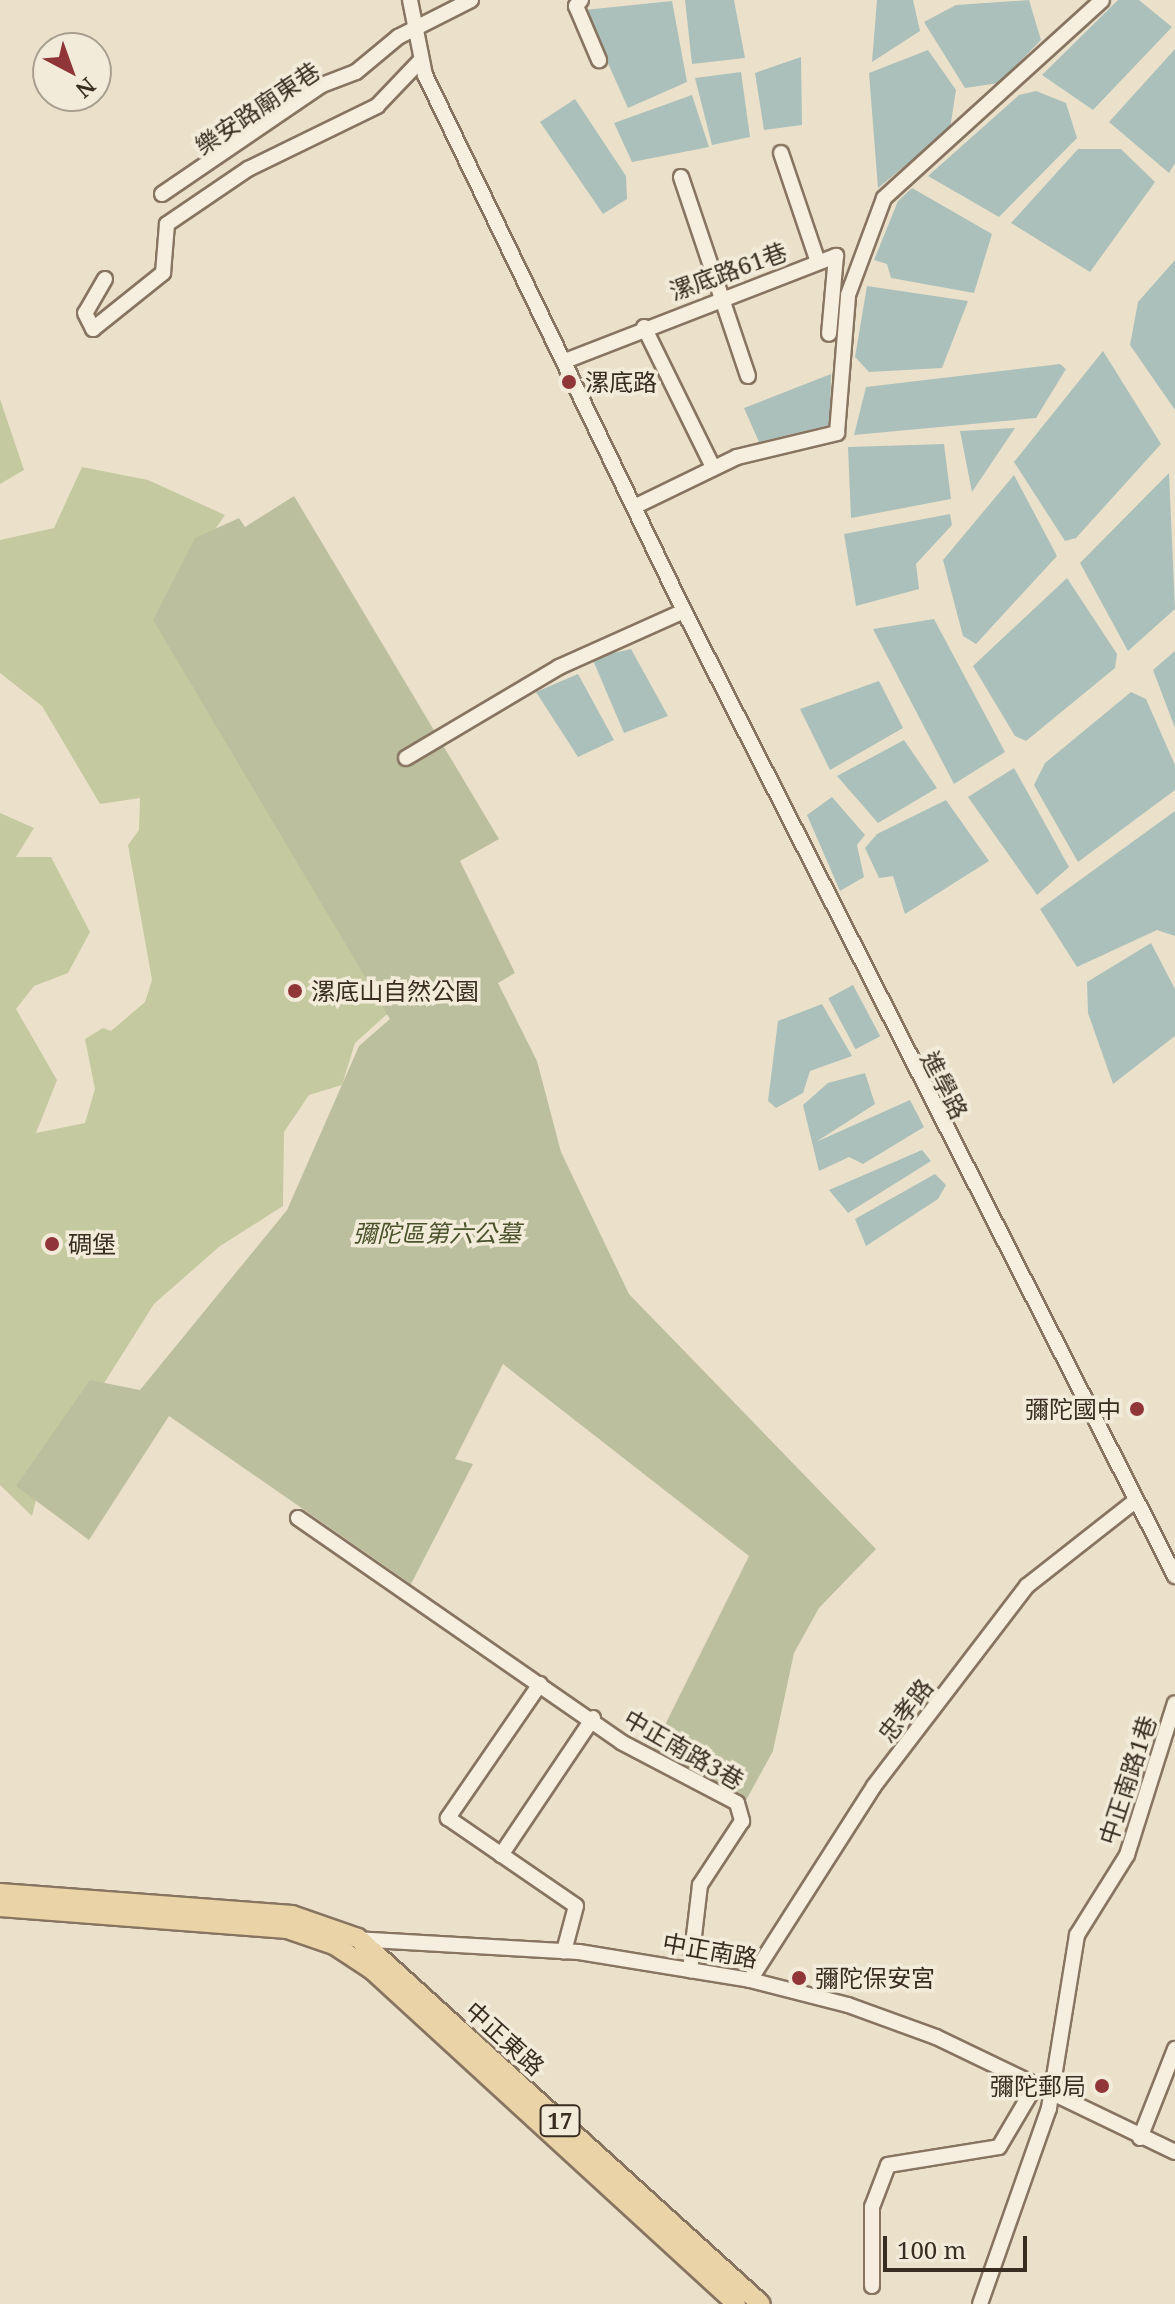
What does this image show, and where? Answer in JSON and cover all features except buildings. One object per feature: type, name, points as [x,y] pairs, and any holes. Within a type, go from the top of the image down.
[{"type":"main road","name":"中正南路","points":[[0,1893],[292,1915],[358,1938]]},
{"type":"main road","name":"17","points":[[0,1907],[287,1929],[334,1945]]},
{"type":"main road","name":"中正東路","points":[[358,1938],[761,2304]]},
{"type":"main road","name":"中正東路","points":[[334,1945],[372,1970],[736,2304]]},
{"type":"street","points":[[406,758],[559,667],[684,611],[420,61],[410,0]]},
{"type":"street","name":"樂安路廟東巷","points":[[162,194],[414,28],[471,0]]},
{"type":"street","points":[[581,0],[576,6],[599,60]]},
{"type":"street","points":[[636,506],[713,467],[837,433],[848,295],[884,198],[1102,0]]},
{"type":"street","points":[[105,279],[85,313],[93,329],[163,273],[167,224],[248,169],[377,106],[420,61]]},
{"type":"street","points":[[781,153],[818,262]]},
{"type":"street","points":[[681,177],[748,376]]},
{"type":"street","name":"漯底路61巷","points":[[565,361],[723,295],[836,256],[829,334]]},
{"type":"street","points":[[644,327],[713,467]]},
{"type":"street","name":"進學路","points":[[684,611],[1175,1576]]},
{"type":"street","name":"忠孝路","points":[[750,1980],[874,1786],[1027,1586],[1135,1501]]},
{"type":"street","name":"中正南路3巷","points":[[298,1518],[593,1718],[636,1752],[741,1809],[742,1821],[700,1885],[690,1970]]},
{"type":"street","points":[[540,1684],[448,1818],[579,1909],[564,1951]]},
{"type":"street","name":"中正南路1巷","points":[[980,2304],[1051,2094],[1077,1935],[1127,1855],[1175,1703]]},
{"type":"street","points":[[501,1855],[593,1718]]},
{"type":"street","name":"中正南路","points":[[334,1945],[358,1938],[564,1951],[750,1980],[936,2037],[1140,2138],[1175,2152]]},
{"type":"street","points":[[1140,2138],[1175,2049]]},
{"type":"street","points":[[872,2286],[872,2207],[888,2165],[999,2147],[1035,2086]]},
{"type":"green space","points":[[0,399],[24,470],[0,484]]},
{"type":"green space","name":"漯底山自然公園","points":[[82,467],[148,480],[225,515],[196,557],[443,997],[386,1015],[355,1043],[342,1085],[309,1095],[284,1132],[283,1206],[220,1246],[154,1304],[72,1434],[51,1437],[32,1516],[0,1485],[0,813],[34,828],[16,857],[51,857],[90,932],[68,973],[34,986],[16,1009],[57,1080],[36,1133],[85,1123],[95,1089],[85,1039],[103,1028],[111,1031],[145,1002],[152,980],[128,845],[139,830],[140,798],[100,804],[42,706],[0,673],[0,540],[54,528]]},
{"type":"green space","name":"彌陀區第六公墓","points":[[294,496],[499,839],[460,861],[515,973],[498,983],[537,1061],[561,1152],[629,1294],[876,1549],[819,1608],[794,1653],[773,1751],[744,1804],[651,1753],[749,1556],[503,1364],[455,1459],[473,1464],[411,1584],[169,1416],[89,1540],[16,1486],[90,1380],[140,1390],[287,1210],[359,1046],[390,1019],[153,620],[195,538],[239,518],[245,527]]},
{"type":"water","points":[[685,0],[734,0],[745,58],[692,64]]},
{"type":"water","points":[[877,0],[913,0],[920,31],[872,62]]},
{"type":"water","points":[[1029,0],[1041,40],[999,83],[965,88],[924,22],[956,5]]},
{"type":"water","points":[[1118,0],[1139,0],[1172,27],[1093,110],[1042,75]]},
{"type":"water","points":[[672,1],[687,82],[628,108],[584,10]]},
{"type":"water","points":[[1175,49],[1175,163],[1169,173],[1109,122]]},
{"type":"water","points":[[928,50],[956,90],[950,129],[878,188],[869,73]]},
{"type":"water","points":[[801,57],[802,125],[764,130],[755,73]]},
{"type":"water","points":[[741,72],[750,137],[712,145],[695,78]]},
{"type":"water","points":[[1036,91],[1066,103],[1077,138],[999,217],[928,176],[1019,95]]},
{"type":"water","points":[[692,95],[709,147],[632,162],[614,123]]},
{"type":"water","points":[[575,99],[626,176],[627,199],[603,214],[540,122]]},
{"type":"water","points":[[1078,149],[1121,149],[1155,182],[1090,272],[1011,223]]},
{"type":"water","points":[[912,188],[992,234],[974,293],[891,278],[887,264],[874,260],[898,201]]},
{"type":"water","points":[[1175,260],[1175,410],[1130,345],[1138,302]]},
{"type":"water","points":[[867,286],[968,301],[942,368],[869,372],[855,357]]},
{"type":"water","points":[[1103,351],[1161,444],[1076,538],[1065,541],[1014,462]]},
{"type":"water","points":[[1060,364],[1066,369],[1036,418],[854,435],[866,387]]},
{"type":"water","points":[[831,374],[830,425],[759,442],[744,408]]},
{"type":"water","points":[[1015,428],[972,492],[960,431]]},
{"type":"water","points":[[944,444],[951,499],[851,518],[848,447]]},
{"type":"water","points":[[1169,473],[1175,609],[1128,651],[1080,563]]},
{"type":"water","points":[[1014,475],[1057,556],[976,644],[963,636],[943,560]]},
{"type":"water","points":[[950,514],[952,525],[916,564],[919,589],[856,606],[844,534]]},
{"type":"water","points":[[1067,578],[1117,654],[1115,668],[1026,741],[1015,736],[973,666]]},
{"type":"water","points":[[934,619],[1005,752],[954,784],[873,629]]},
{"type":"water","points":[[631,649],[668,716],[624,733],[592,658]]},
{"type":"water","points":[[1175,651],[1175,728],[1153,670]]},
{"type":"water","points":[[578,674],[614,740],[578,757],[536,692]]},
{"type":"water","points":[[879,681],[903,728],[830,770],[800,709]]},
{"type":"water","points":[[1131,692],[1146,699],[1175,765],[1175,790],[1078,862],[1034,785],[1045,763]]},
{"type":"water","points":[[904,740],[937,788],[878,823],[837,776]]},
{"type":"water","points":[[1014,768],[1069,867],[1037,895],[968,797]]},
{"type":"water","points":[[832,797],[865,835],[857,845],[864,877],[840,891],[807,815]]},
{"type":"water","points":[[946,800],[989,861],[905,914],[893,876],[879,878],[865,848],[877,834]]},
{"type":"water","points":[[1175,811],[1175,936],[1157,930],[1077,967],[1040,909]]},
{"type":"water","points":[[1151,943],[1175,989],[1175,1036],[1113,1084],[1088,1013],[1087,982]]},
{"type":"water","points":[[853,985],[880,1036],[856,1049],[828,998]]},
{"type":"water","points":[[822,1004],[852,1056],[810,1071],[803,1093],[776,1108],[768,1101],[778,1021]]},
{"type":"water","points":[[865,1073],[875,1104],[816,1142],[910,1100],[924,1127],[863,1164],[849,1157],[819,1171],[803,1105],[828,1083]]},
{"type":"water","points":[[922,1150],[931,1161],[848,1213],[829,1190]]},
{"type":"water","points":[[935,1174],[946,1185],[938,1199],[866,1246],[855,1219]]},
{"type":"place","name":"漯底路","points":[[569,382]]},
{"type":"place","name":"漯底山自然公園","points":[[295,991]]},
{"type":"place","name":"碉堡","points":[[52,1244]]},
{"type":"place","name":"彌陀國中","points":[[1137,1409]]},
{"type":"place","name":"彌陀保安宮","points":[[799,1978]]},
{"type":"place","name":"彌陀郵局","points":[[1102,2086]]}]
